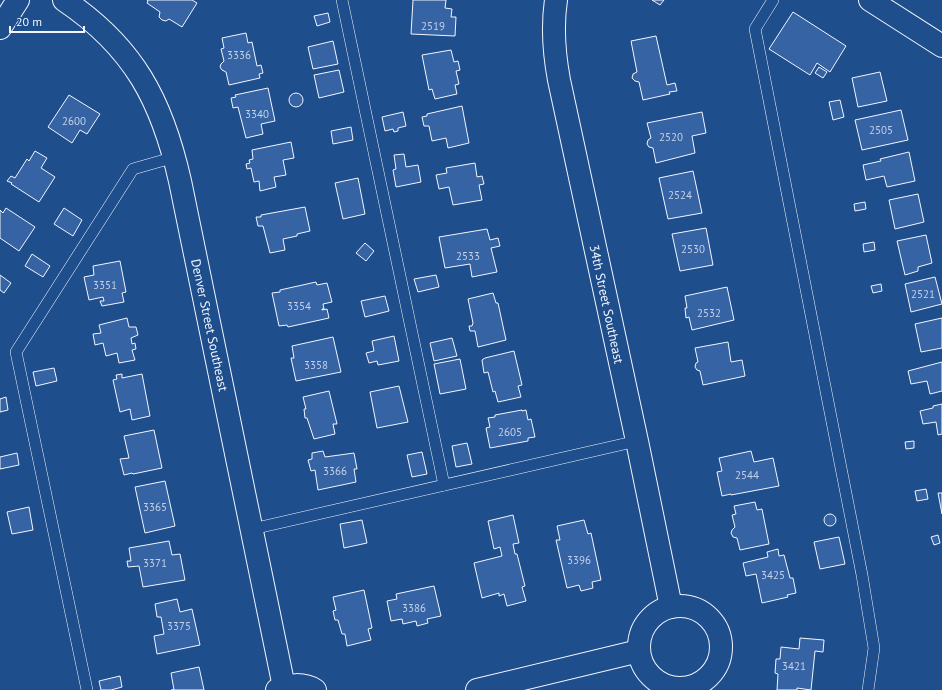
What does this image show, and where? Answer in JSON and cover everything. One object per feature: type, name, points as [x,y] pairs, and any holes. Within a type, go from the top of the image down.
[{"type":"main road","points":[[0,28],[18,0]]},
{"type":"main road","name":"Denver Street Southeast","points":[[64,0],[79,10],[102,30],[132,63],[154,99],[166,127],[174,156],[252,530],[280,688]]},
{"type":"main road","name":"34th Street Southeast","points":[[556,0],[554,50],[559,80],[637,441],[671,607]]},
{"type":"main road","points":[[870,0],[942,46]]},
{"type":"main road","points":[[682,606],[694,608],[704,613],[712,621],[718,631],[721,642],[720,656],[715,669],[705,680],[692,686],[678,688],[664,685],[652,676],[643,665],[639,651],[641,636],[647,623],[658,612],[671,607],[682,606]]},
{"type":"main road","points":[[484,689],[639,651]]},
{"type":"main road","points":[[280,688],[298,685],[315,690]]},
{"type":"lane","points":[[342,0],[444,485]]},
{"type":"lane","points":[[772,0],[755,29],[862,575],[874,648],[868,690]]},
{"type":"lane","points":[[88,690],[16,352],[133,169],[174,156]]},
{"type":"lane","points":[[252,530],[637,441]]},
{"type":"building","points":[[147,0],[192,0],[197,3],[182,27],[169,19],[166,21],[162,20],[159,17],[160,12],[147,3]]},
{"type":"building","points":[[413,0],[446,0],[445,8],[452,9],[451,17],[456,17],[455,36],[411,34]]},
{"type":"building","points":[[652,0],[664,0],[660,5]]},
{"type":"building","points":[[793,12],[846,46],[830,72],[817,63],[810,75],[769,49]]},
{"type":"building","points":[[328,13],[330,22],[317,26],[314,16]]},
{"type":"building","points":[[246,33],[248,43],[252,42],[257,66],[261,65],[263,73],[259,74],[260,78],[229,85],[226,72],[220,67],[224,61],[221,49],[224,48],[222,38]]},
{"type":"building","points":[[656,36],[667,85],[675,83],[677,91],[643,100],[639,82],[632,78],[633,74],[637,72],[631,41]]},
{"type":"building","points":[[333,41],[338,64],[313,69],[308,47]]},
{"type":"building","points":[[451,50],[454,62],[458,61],[460,70],[456,71],[459,84],[455,85],[457,94],[435,99],[432,89],[429,90],[422,55]]},
{"type":"building","points":[[819,67],[827,72],[823,78],[815,73]]},
{"type":"building","points":[[339,70],[344,92],[319,98],[314,75]]},
{"type":"building","points":[[880,72],[887,101],[858,107],[852,78]]},
{"type":"building","points":[[268,88],[275,121],[261,124],[263,134],[246,138],[238,107],[233,108],[231,98],[236,97],[235,95]]},
{"type":"building","points":[[296,93],[301,95],[303,100],[301,105],[296,107],[291,105],[289,100],[291,95]]},
{"type":"building","points":[[69,95],[100,114],[87,134],[80,130],[72,143],[48,127]]},
{"type":"building","points":[[840,100],[844,117],[833,120],[829,102]]},
{"type":"building","points":[[462,106],[469,143],[448,148],[446,138],[432,141],[429,126],[424,126],[422,117],[427,116],[427,114]]},
{"type":"building","points":[[901,110],[908,140],[862,150],[855,120]]},
{"type":"building","points":[[403,112],[406,126],[398,128],[398,131],[394,132],[393,129],[385,131],[382,117]]},
{"type":"building","points":[[702,112],[706,133],[692,136],[695,153],[656,163],[653,148],[649,147],[647,144],[648,140],[651,138],[647,123]]},
{"type":"building","points":[[351,127],[353,140],[333,144],[331,131]]},
{"type":"building","points":[[291,142],[294,158],[283,160],[286,175],[274,177],[276,187],[260,191],[259,181],[254,182],[251,168],[247,169],[246,164],[250,163],[249,160],[253,159],[252,150]]},
{"type":"building","points":[[35,151],[47,158],[41,168],[55,177],[39,202],[7,181],[11,176],[15,178],[27,159],[29,161]]},
{"type":"building","points":[[909,152],[915,181],[887,187],[884,176],[866,180],[863,165]]},
{"type":"building","points":[[404,154],[406,167],[418,165],[421,182],[396,187],[393,170],[396,169],[394,155]]},
{"type":"building","points":[[475,163],[477,177],[482,176],[484,184],[479,185],[482,200],[453,205],[449,187],[439,189],[436,175],[447,173],[446,168]]},
{"type":"building","points":[[693,171],[702,213],[668,219],[659,178]]},
{"type":"building","points":[[358,178],[365,214],[343,219],[335,183]]},
{"type":"building","points":[[918,194],[924,222],[895,229],[889,200]]},
{"type":"building","points":[[865,202],[866,209],[855,211],[854,204]]},
{"type":"building","points":[[305,207],[310,231],[283,239],[285,250],[270,253],[263,226],[258,226],[256,217]]},
{"type":"building","points":[[6,208],[35,227],[19,251],[0,238],[0,210],[3,213]]},
{"type":"building","points":[[64,208],[82,220],[73,236],[54,224]]},
{"type":"building","points":[[706,228],[713,265],[680,271],[672,234]]},
{"type":"building","points":[[487,229],[490,240],[498,238],[500,246],[491,248],[497,272],[472,277],[470,264],[445,268],[439,237]]},
{"type":"building","points":[[926,235],[932,263],[918,267],[918,271],[905,275],[897,241]]},
{"type":"building","points":[[874,242],[875,250],[864,252],[863,244]]},
{"type":"building","points":[[365,243],[374,251],[366,261],[356,253]]},
{"type":"building","points":[[32,254],[50,266],[43,277],[25,266]]},
{"type":"building","points":[[120,261],[126,292],[122,293],[124,302],[102,306],[100,301],[104,301],[103,297],[89,300],[84,277],[94,275],[93,266]]},
{"type":"building","points":[[0,275],[11,283],[4,293],[0,290]]},
{"type":"building","points":[[436,275],[439,287],[418,292],[414,279]]},
{"type":"building","points":[[935,277],[942,304],[911,312],[905,284]]},
{"type":"building","points":[[316,282],[317,285],[327,283],[332,302],[323,304],[324,309],[322,310],[327,309],[329,318],[288,327],[287,325],[279,326],[272,293]]},
{"type":"building","points":[[881,284],[882,291],[873,293],[871,286]]},
{"type":"building","points":[[727,287],[734,320],[692,330],[689,317],[686,318],[685,308],[687,308],[685,296]]},
{"type":"building","points":[[493,293],[496,303],[498,303],[506,340],[478,347],[475,331],[470,331],[469,326],[472,326],[473,323],[468,299]]},
{"type":"building","points":[[385,296],[389,311],[365,317],[361,301]]},
{"type":"building","points":[[127,318],[129,327],[136,327],[138,335],[131,338],[132,344],[135,343],[136,349],[132,350],[135,360],[119,363],[117,353],[106,356],[103,343],[95,345],[93,334],[101,333],[99,325]]},
{"type":"building","points":[[942,318],[942,348],[921,352],[915,324]]},
{"type":"building","points":[[394,336],[399,361],[378,365],[377,361],[369,363],[366,353],[374,351],[372,341]]},
{"type":"building","points":[[333,337],[341,372],[296,381],[291,358],[294,358],[292,346]]},
{"type":"building","points":[[452,338],[457,356],[434,361],[430,343]]},
{"type":"building","points":[[728,342],[731,362],[742,360],[745,376],[703,385],[700,371],[695,367],[696,363],[698,362],[695,348]]},
{"type":"building","points":[[514,351],[522,385],[518,386],[521,397],[498,402],[495,391],[493,392],[488,372],[484,373],[482,360]]},
{"type":"building","points":[[460,359],[466,389],[440,394],[434,364]]},
{"type":"building","points":[[942,362],[942,391],[930,394],[927,381],[911,384],[908,371]]},
{"type":"building","points":[[54,368],[57,381],[36,386],[33,372]]},
{"type":"building","points":[[122,374],[122,378],[142,374],[150,416],[132,420],[130,409],[120,412],[113,380],[117,379],[116,375]]},
{"type":"building","points":[[399,386],[408,422],[377,428],[370,392]]},
{"type":"building","points":[[329,391],[337,424],[333,424],[335,434],[314,439],[307,418],[305,418],[304,409],[306,409],[303,397]]},
{"type":"building","points":[[6,397],[8,410],[0,412],[0,399]]},
{"type":"building","points":[[942,404],[942,434],[938,435],[936,422],[923,424],[920,411]]},
{"type":"building","points":[[526,410],[528,420],[531,419],[535,437],[528,438],[528,441],[490,448],[486,428],[490,427],[488,418],[495,417],[495,415]]},
{"type":"building","points":[[154,430],[162,468],[124,475],[120,459],[129,458],[124,436]]},
{"type":"building","points":[[914,441],[914,448],[906,449],[905,442]]},
{"type":"building","points":[[467,443],[472,464],[456,467],[452,446]]},
{"type":"building","points":[[323,451],[325,457],[354,453],[357,469],[354,469],[356,482],[318,490],[315,470],[311,471],[308,460],[312,459],[312,453]]},
{"type":"building","points":[[751,451],[754,462],[773,458],[779,486],[722,496],[717,472],[722,471],[719,458]]},
{"type":"building","points":[[422,452],[427,474],[412,477],[407,455]]},
{"type":"building","points":[[17,453],[19,465],[0,469],[0,457]]},
{"type":"building","points":[[165,481],[175,526],[145,533],[135,487]]},
{"type":"building","points":[[926,489],[928,499],[917,501],[915,491]]},
{"type":"building","points":[[938,493],[942,493],[942,514]]},
{"type":"building","points":[[755,502],[757,510],[762,509],[769,544],[740,550],[737,538],[733,537],[731,533],[735,527],[732,515],[736,514],[734,506]]},
{"type":"building","points":[[29,507],[33,530],[12,534],[7,512]]},
{"type":"building","points":[[830,514],[834,516],[836,520],[834,524],[830,526],[826,524],[824,520],[826,516]]},
{"type":"building","points":[[513,515],[519,543],[513,544],[525,586],[522,587],[526,601],[507,606],[504,594],[499,596],[499,593],[482,598],[474,563],[502,556],[500,547],[494,549],[488,521]]},
{"type":"building","points":[[362,520],[367,543],[344,548],[340,524]]},
{"type":"building","points":[[584,520],[588,534],[591,533],[601,580],[592,582],[593,588],[581,591],[579,585],[567,588],[556,540],[560,540],[557,526]]},
{"type":"building","points":[[938,535],[940,543],[934,545],[931,537]]},
{"type":"building","points":[[839,537],[845,564],[820,569],[814,542]]},
{"type":"building","points":[[169,541],[172,555],[180,554],[185,580],[143,587],[139,566],[128,567],[127,561],[131,561],[129,548]]},
{"type":"building","points":[[778,549],[779,556],[784,555],[790,578],[793,578],[796,593],[787,595],[788,597],[762,603],[756,574],[746,576],[743,563],[768,557],[767,552]]},
{"type":"building","points":[[434,586],[441,616],[427,619],[428,623],[417,626],[416,621],[403,624],[402,619],[391,621],[387,601],[397,599],[396,594]]},
{"type":"building","points":[[364,590],[372,628],[368,629],[371,640],[347,646],[345,634],[342,634],[338,620],[335,620],[333,611],[336,610],[333,597]]},
{"type":"building","points":[[177,599],[180,612],[192,609],[200,645],[157,654],[154,636],[164,634],[161,617],[157,617],[155,604]]},
{"type":"building","points":[[800,638],[824,640],[823,652],[815,651],[811,690],[797,688],[797,690],[777,690],[778,674],[775,673],[776,659],[780,659],[781,647],[799,649]]},
{"type":"building","points":[[199,667],[204,690],[174,690],[171,673]]},
{"type":"building","points":[[120,676],[122,687],[111,690],[101,690],[99,681]]}]
